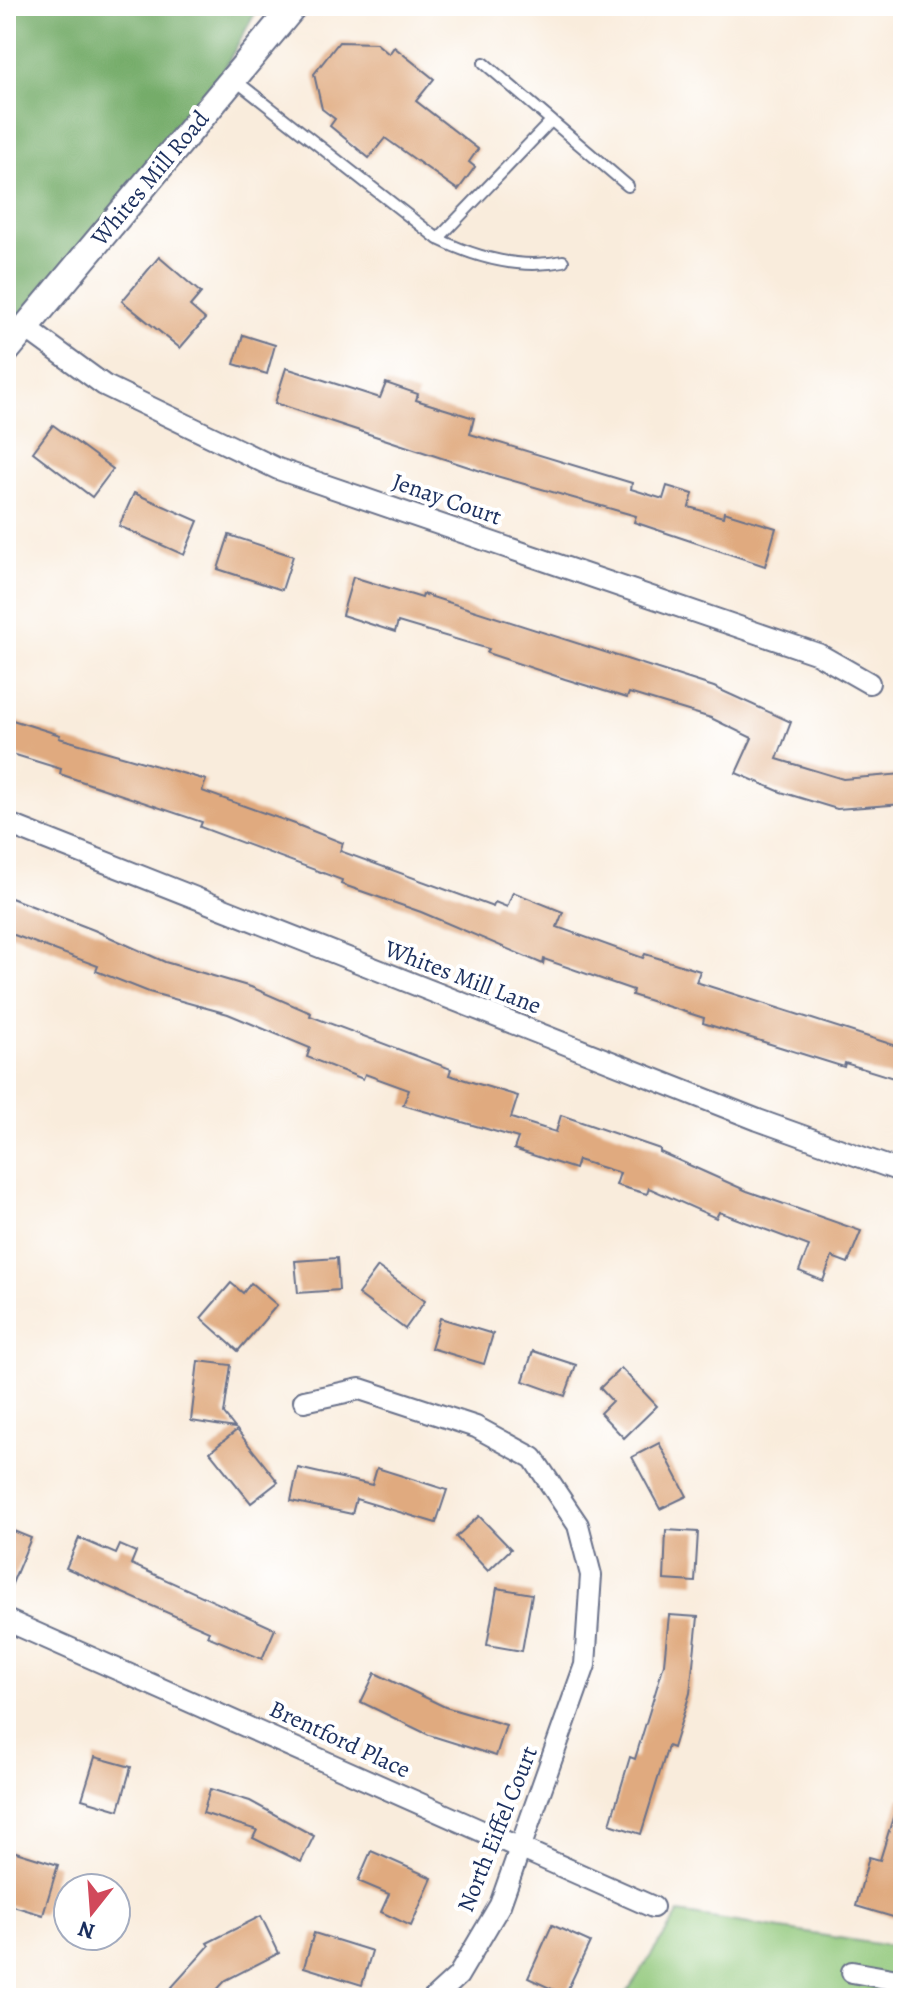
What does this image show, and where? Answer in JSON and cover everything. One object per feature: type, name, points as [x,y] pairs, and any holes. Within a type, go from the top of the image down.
[{"type":"street","name":"Whites Mill Road","points":[[6,351],[294,6]]},
{"type":"street","name":"Jenay Court","points":[[26,328],[104,385],[278,469],[818,654],[869,683]]},
{"type":"street","name":"Whites Mill Lane","points":[[6,823],[758,1120],[903,1172]]},
{"type":"street","name":"North Eiffel Court","points":[[304,1401],[360,1389],[476,1427],[533,1458],[578,1525],[591,1575],[585,1665],[500,1905],[458,1976],[434,1998]]},
{"type":"street","name":"Brentford Place","points":[[6,1620],[653,1907]]},
{"type":"street","points":[[852,1972],[903,1981]]},
{"type":"lane","points":[[484,63],[628,186]]},
{"type":"lane","points":[[234,79],[438,239],[467,253],[498,261],[541,265],[563,261]]},
{"type":"lane","points":[[438,239],[551,121]]},
{"type":"green space","points":[[6,6],[259,6],[175,158],[6,361]]},
{"type":"green space","points":[[679,1913],[903,1948],[903,1998],[623,1998]]},
{"type":"building","points":[[339,42],[376,43],[389,54],[394,47],[434,79],[416,101],[478,149],[469,162],[475,167],[458,190],[385,138],[369,158],[330,126],[335,119],[322,109],[314,74]]},
{"type":"building","points":[[159,257],[201,293],[190,306],[205,319],[180,348],[122,301]]},
{"type":"building","points":[[243,335],[275,345],[267,374],[234,364]]},
{"type":"building","points":[[286,368],[380,398],[386,383],[418,394],[416,400],[474,418],[470,434],[632,483],[631,489],[663,499],[667,486],[693,494],[689,507],[723,517],[724,512],[776,528],[765,566],[634,522],[636,516],[493,475],[275,403]]},
{"type":"building","points":[[53,425],[113,469],[92,497],[33,452]]},
{"type":"building","points":[[134,493],[198,521],[184,555],[119,526]]},
{"type":"building","points":[[229,535],[293,556],[282,590],[218,569]]},
{"type":"building","points":[[353,577],[422,598],[423,594],[714,687],[791,722],[777,759],[843,779],[903,774],[903,804],[837,809],[781,792],[736,773],[752,738],[711,718],[629,693],[627,698],[565,679],[487,653],[489,649],[398,622],[395,632],[342,615]]},
{"type":"building","points":[[6,718],[60,735],[59,738],[206,780],[202,791],[343,843],[340,851],[493,907],[495,902],[507,907],[513,892],[563,912],[557,927],[643,958],[645,954],[700,971],[696,982],[903,1048],[903,1081],[845,1063],[844,1067],[703,1023],[704,1018],[632,995],[633,990],[544,959],[543,964],[421,912],[341,884],[342,880],[200,827],[202,822],[60,774],[61,769],[6,752]]},
{"type":"building","points":[[6,896],[165,962],[251,987],[311,1013],[310,1016],[451,1069],[449,1075],[518,1096],[511,1118],[556,1132],[561,1115],[660,1149],[660,1152],[747,1191],[861,1231],[848,1263],[832,1257],[823,1281],[799,1271],[809,1246],[719,1212],[716,1218],[649,1188],[647,1194],[616,1185],[620,1173],[578,1160],[575,1169],[514,1149],[518,1138],[403,1105],[409,1090],[365,1074],[363,1079],[307,1057],[310,1048],[228,1014],[149,992],[96,971],[98,966],[6,932]]},
{"type":"building","points":[[337,1258],[339,1290],[298,1293],[295,1261]]},
{"type":"building","points":[[378,1267],[425,1301],[405,1329],[358,1294]]},
{"type":"building","points":[[231,1283],[243,1293],[251,1283],[277,1305],[238,1351],[201,1318]]},
{"type":"building","points":[[440,1318],[493,1334],[484,1364],[431,1348]]},
{"type":"building","points":[[533,1351],[576,1365],[565,1396],[523,1381]]},
{"type":"building","points":[[198,1361],[231,1365],[224,1414],[235,1428],[191,1421]]},
{"type":"building","points":[[621,1368],[657,1406],[624,1438],[600,1413],[612,1401],[600,1388]]},
{"type":"building","points":[[237,1430],[278,1482],[251,1503],[210,1452]]},
{"type":"building","points":[[659,1443],[687,1496],[660,1509],[632,1457]]},
{"type":"building","points":[[298,1468],[372,1485],[377,1468],[447,1490],[436,1523],[356,1499],[352,1514],[291,1501]]},
{"type":"building","points":[[479,1516],[511,1549],[488,1571],[456,1537]]},
{"type":"building","points":[[6,1528],[31,1538],[6,1598]]},
{"type":"building","points":[[666,1530],[698,1532],[695,1582],[664,1580]]},
{"type":"building","points":[[79,1538],[116,1554],[120,1545],[136,1552],[131,1564],[275,1629],[262,1659],[207,1636],[209,1631],[66,1568]]},
{"type":"building","points":[[497,1588],[532,1594],[522,1651],[487,1645]]},
{"type":"building","points":[[669,1615],[698,1617],[690,1693],[673,1748],[668,1746],[641,1834],[610,1824],[630,1757],[635,1759],[664,1664]]},
{"type":"building","points":[[375,1673],[445,1707],[506,1725],[496,1756],[429,1735],[361,1702]]},
{"type":"building","points":[[95,1757],[131,1767],[119,1810],[82,1799]]},
{"type":"building","points":[[210,1789],[250,1801],[314,1836],[301,1862],[253,1838],[257,1830],[203,1813]]},
{"type":"building","points":[[899,1798],[903,1798],[903,1920],[856,1906],[869,1857],[880,1860]]},
{"type":"building","points":[[6,1849],[58,1865],[56,1872],[52,1872],[52,1885],[43,1915],[6,1904]]},
{"type":"building","points":[[371,1851],[432,1878],[411,1926],[381,1912],[389,1894],[358,1881]]},
{"type":"building","points":[[261,1916],[279,1953],[226,1980],[209,1998],[162,1998],[209,1946],[207,1943]]},
{"type":"building","points":[[552,1925],[590,1942],[565,1995],[528,1978]]},
{"type":"building","points":[[314,1933],[372,1951],[362,1985],[304,1967]]}]
